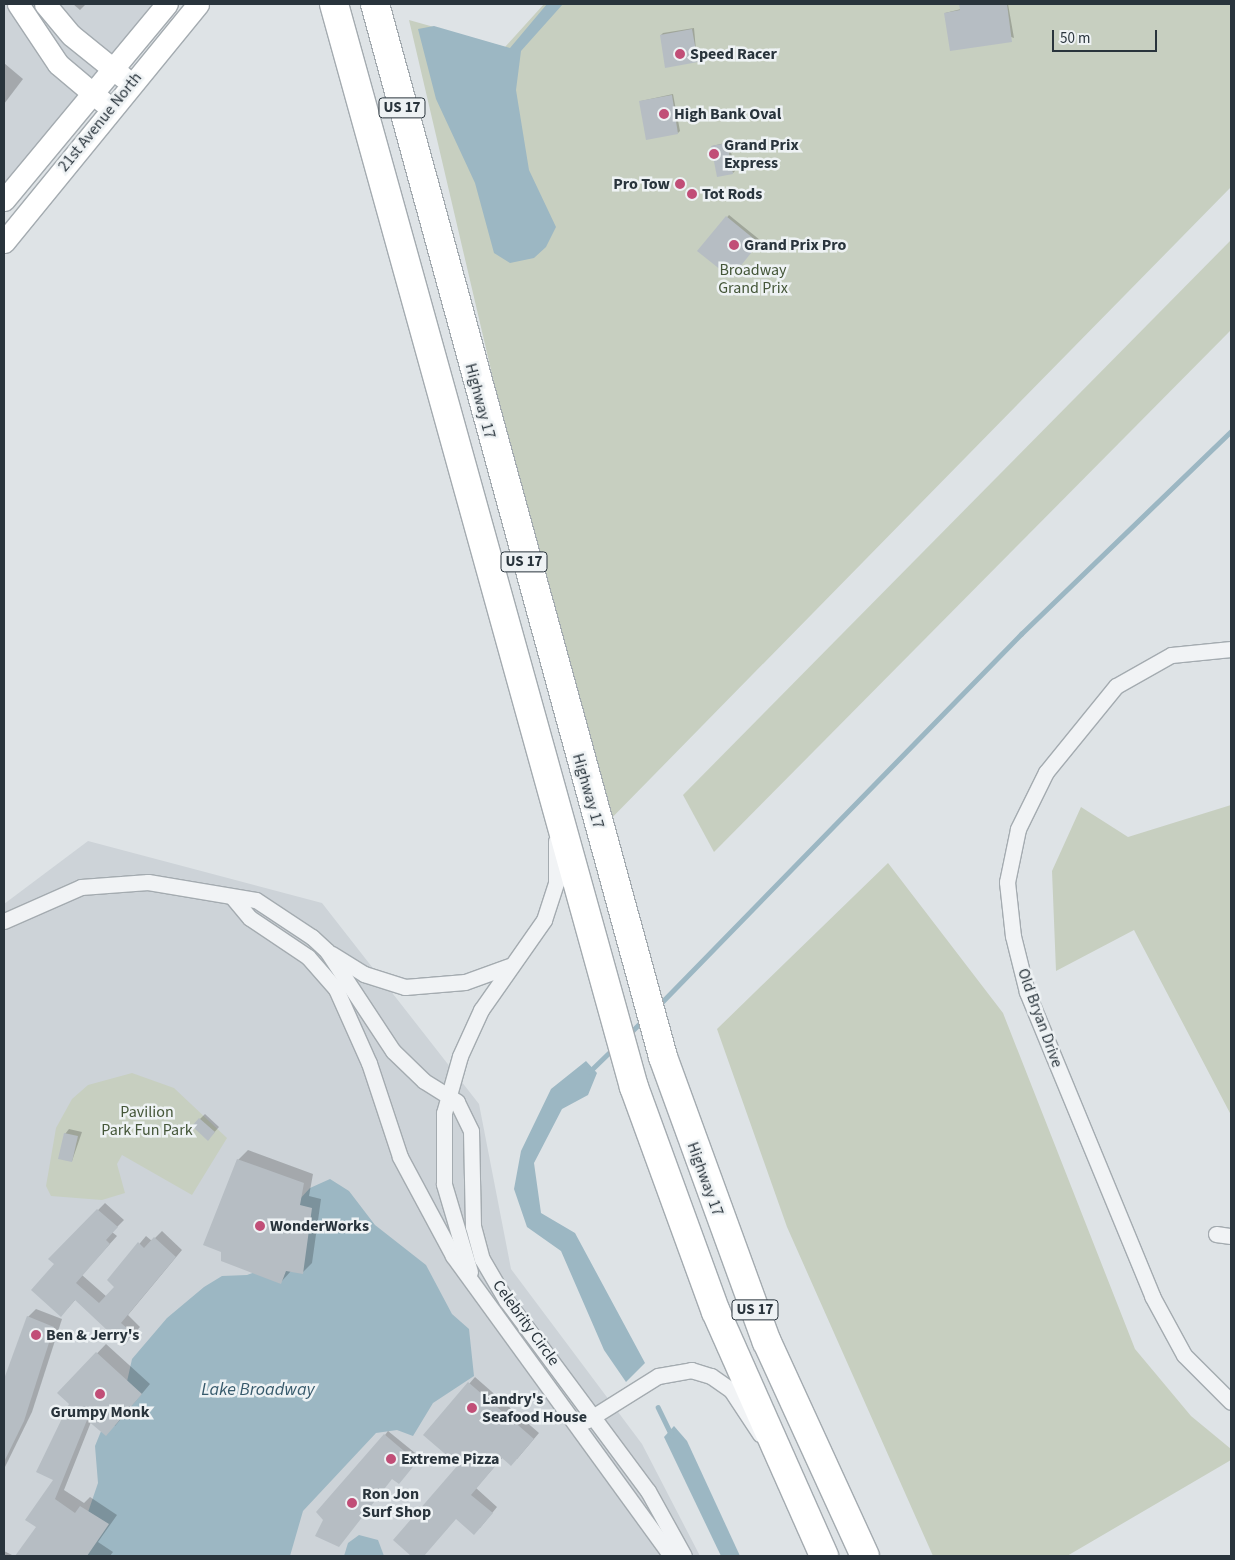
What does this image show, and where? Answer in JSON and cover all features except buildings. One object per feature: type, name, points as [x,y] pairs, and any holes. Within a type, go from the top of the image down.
[{"type":"highway","name":"Highway 17","points":[[374,4],[638,973],[663,1057],[767,1342],[865,1556]]},
{"type":"highway","name":"US 17","points":[[333,10],[609,1008],[634,1086],[716,1312],[779,1460],[824,1556]]},
{"type":"main road","points":[[18,4],[58,64],[111,108]]},
{"type":"main road","points":[[45,4],[71,35],[131,84]]},
{"type":"main road","name":"21st Avenue North","points":[[4,200],[168,4]]},
{"type":"main road","name":"21st Avenue North","points":[[4,242],[111,108],[198,4]]},
{"type":"street","name":"Old Bryan Drive","points":[[1231,649],[1171,655],[1116,686],[1046,772],[1018,829],[1007,882],[1013,936],[1028,992],[1148,1287],[1184,1355],[1231,1402]]},
{"type":"street","points":[[474,1283],[444,1184],[442,1137],[449,1096],[474,1025],[509,966],[544,920],[556,883],[552,798]]},
{"type":"street","name":"Celebrity Circle","points":[[4,921],[51,897],[112,882],[185,886],[233,898],[256,900],[280,913],[327,951],[393,1051],[424,1081],[457,1102],[471,1131],[473,1226],[482,1259],[506,1300],[596,1417],[648,1491],[684,1556]]},
{"type":"street","name":"Celebrity Circle","points":[[233,898],[250,918],[308,958],[336,989],[369,1063],[400,1157],[452,1256],[578,1422],[671,1556]]},
{"type":"street","points":[[327,951],[364,974],[405,986],[465,982],[509,966]]},
{"type":"street","points":[[578,1422],[596,1417],[658,1376],[676,1370],[701,1372],[730,1390],[779,1460]]},
{"type":"shaded area","points":[[4,4],[167,4],[4,199]]},
{"type":"shaded area","points":[[88,841],[322,903],[479,1104],[511,1269],[642,1444],[700,1556],[4,1556],[4,904]]},
{"type":"green space","name":"Broadway Grand Prix","points":[[544,4],[1231,4],[1231,187],[599,831],[409,20],[505,47]]},
{"type":"green space","points":[[1231,240],[1231,330],[714,852],[683,795]]},
{"type":"green space","points":[[1231,805],[1231,1115],[1134,930],[1056,971],[1052,871],[1081,807],[1128,837]]},
{"type":"green space","points":[[888,863],[1003,1013],[1135,1349],[1191,1416],[1231,1449],[1231,1460],[1067,1556],[933,1556],[787,1227],[717,1029]]},
{"type":"green space","name":"Pavilion Park Fun Park","points":[[132,1073],[174,1088],[227,1138],[192,1195],[122,1155],[117,1164],[125,1193],[102,1200],[51,1196],[46,1186],[56,1128],[72,1099],[88,1085]]},
{"type":"water","points":[[547,4],[563,4],[521,51],[516,90],[529,170],[556,227],[546,247],[534,258],[510,263],[494,253],[475,183],[436,99],[418,29],[434,26],[510,48]]},
{"type":"water","points":[[586,1061],[597,1073],[588,1095],[562,1109],[534,1163],[541,1213],[575,1233],[645,1363],[626,1382],[604,1350],[561,1251],[527,1227],[514,1189],[521,1151],[551,1089]]},
{"type":"water","name":"Lake Broadway","points":[[330,1179],[349,1191],[375,1225],[426,1265],[452,1314],[469,1329],[474,1376],[433,1403],[413,1436],[397,1430],[376,1433],[303,1511],[290,1556],[73,1556],[98,1483],[95,1446],[106,1419],[124,1395],[132,1359],[167,1318],[204,1287],[222,1276],[247,1275],[274,1265],[298,1201],[310,1188]]},
{"type":"water","points":[[674,1426],[687,1441],[740,1556],[721,1556],[664,1437]]},
{"type":"water","points":[[359,1535],[378,1540],[384,1556],[344,1556],[348,1543]]},
{"type":"waterway","points":[[658,1006],[1021,634],[1231,431]]},
{"type":"waterway","points":[[629,1034],[643,1020]]},
{"type":"waterway","points":[[589,1072],[614,1048]]},
{"type":"waterway","points":[[658,1407],[672,1436]]},
{"type":"place","name":"Speed Racer","points":[[680,54]]},
{"type":"place","name":"High Bank Oval","points":[[664,114]]},
{"type":"place","name":"Grand Prix Express","points":[[714,154]]},
{"type":"place","name":"Pro Tow","points":[[680,184]]},
{"type":"place","name":"Tot Rods","points":[[692,194]]},
{"type":"place","name":"Grand Prix Pro","points":[[734,245]]},
{"type":"place","name":"WonderWorks","points":[[260,1226]]},
{"type":"place","name":"Ben & Jerry's","points":[[36,1335]]},
{"type":"place","name":"Grumpy Monk","points":[[100,1394]]},
{"type":"place","name":"Landry's Seafood House","points":[[472,1408]]},
{"type":"place","name":"Extreme Pizza","points":[[391,1459]]},
{"type":"place","name":"Ron Jon Surf Shop","points":[[352,1503]]}]
